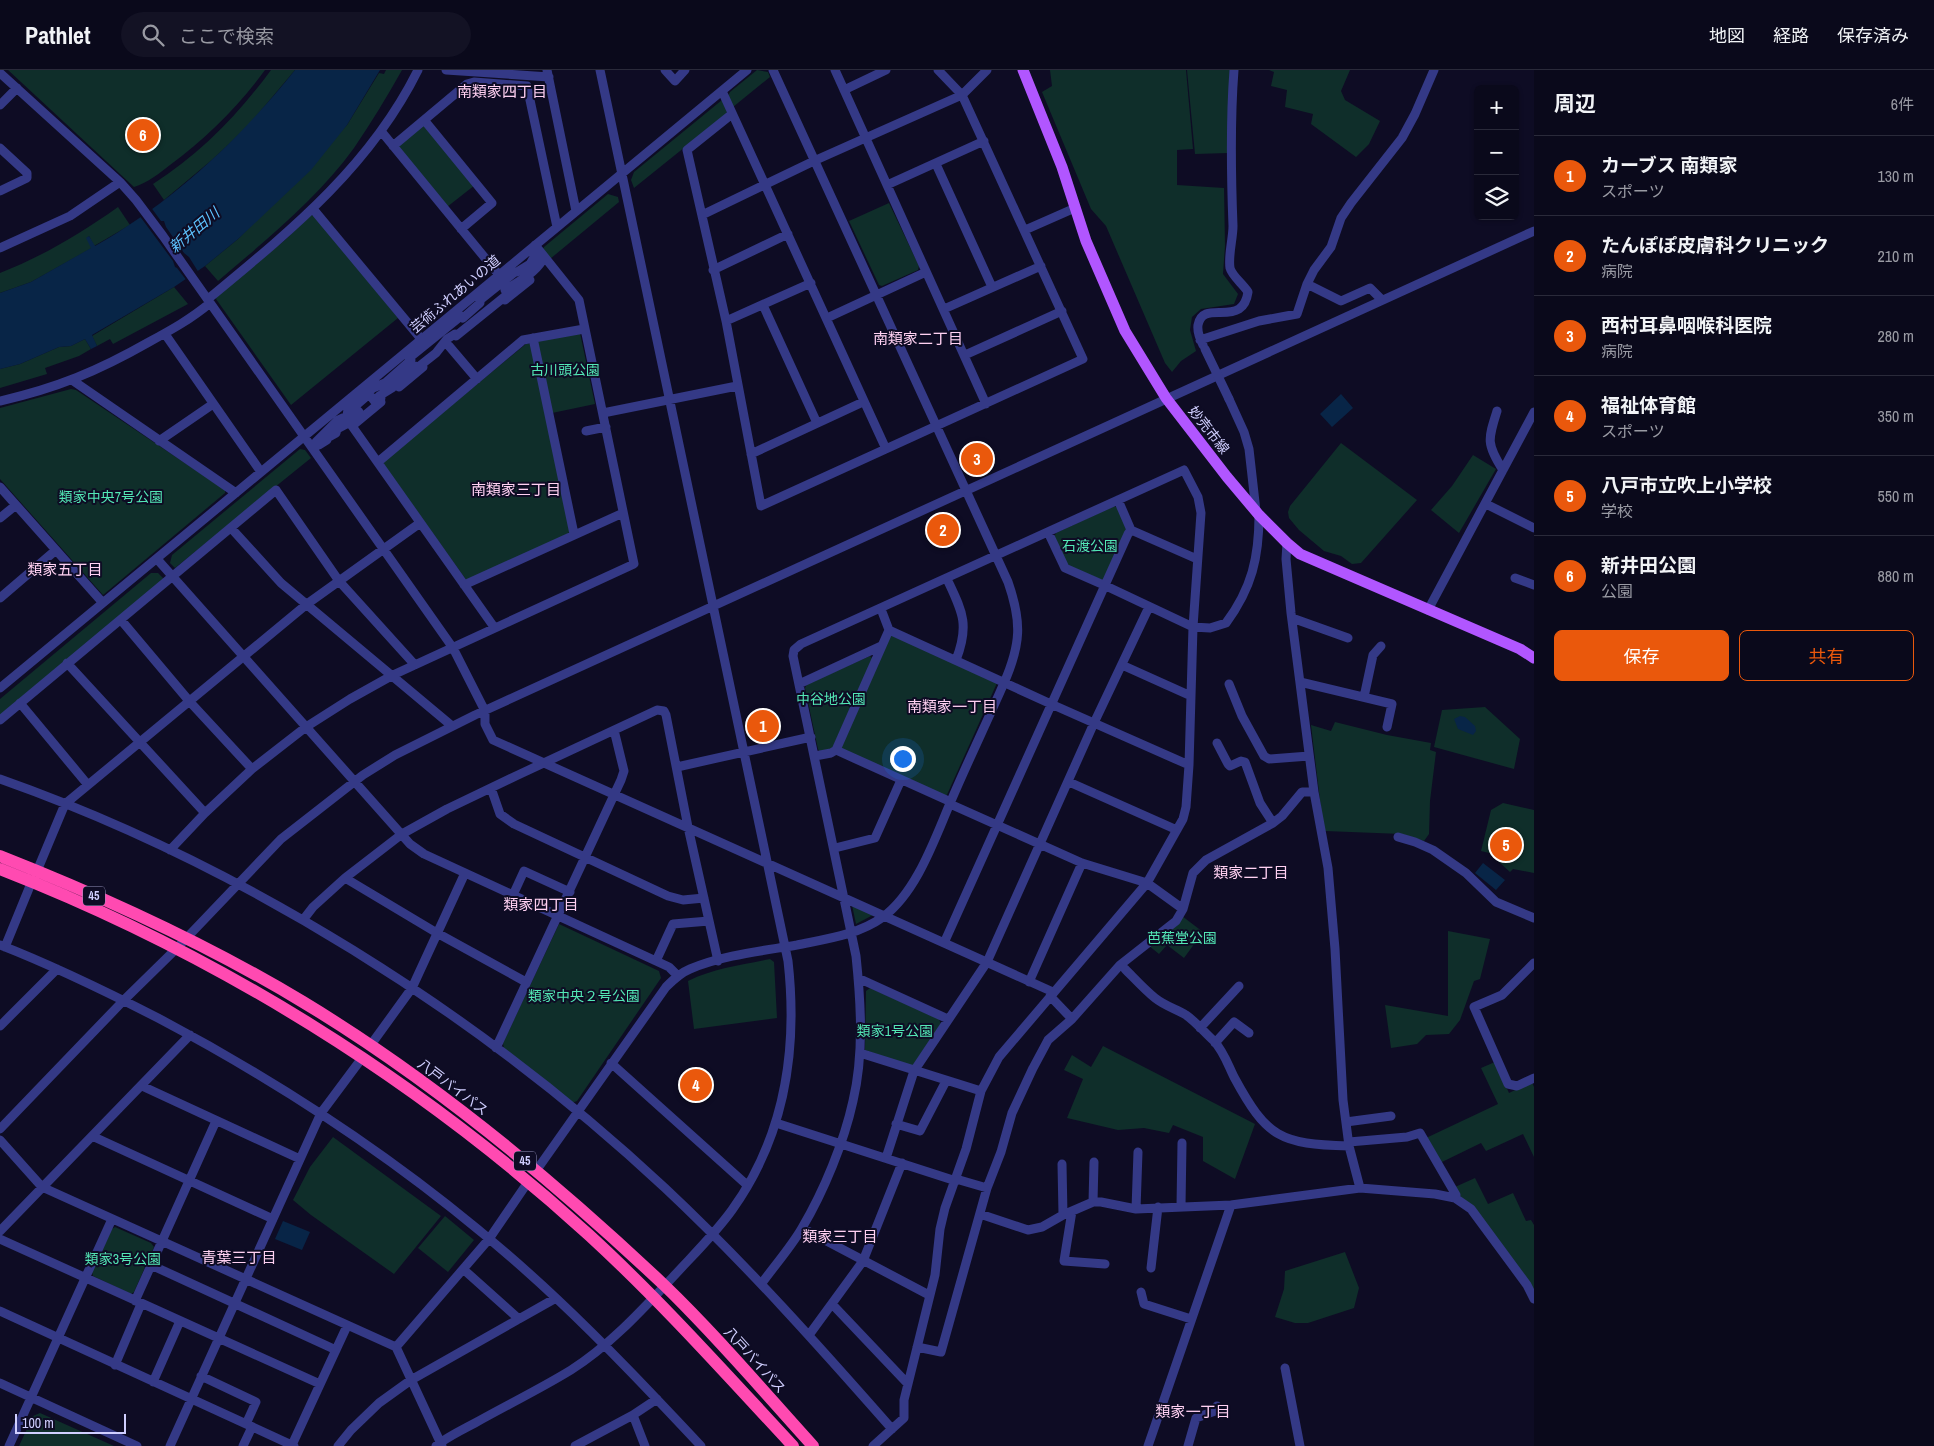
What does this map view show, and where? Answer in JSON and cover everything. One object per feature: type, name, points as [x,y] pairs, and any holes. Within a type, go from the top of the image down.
[{"type":"highway","name":"八戸バイパス","points":[[0,856],[95,909],[177,948],[273,1002],[362,1058],[467,1133],[528,1182],[589,1235],[654,1297],[793,1446]]},
{"type":"highway","name":"八戸バイパス","points":[[0,869],[34,876],[187,938],[302,1002],[370,1046],[458,1108],[536,1171],[664,1286],[813,1446]]},
{"type":"main road","name":"妙売市線","points":[[1024,70],[1062,167],[1086,241],[1125,331],[1166,398],[1227,478],[1258,513],[1300,554],[1520,649],[1534,658]]},
{"type":"street","points":[[0,401],[52,388],[113,363],[182,325],[313,209],[346,175],[381,131],[406,94],[418,70]]},
{"type":"street","points":[[446,70],[548,74],[576,211]]},
{"type":"street","points":[[0,1140],[42,1187],[396,1347],[439,1445],[571,1369],[604,1345],[654,1297],[712,1235],[747,1185],[763,1155],[776,1123],[789,1065],[792,1024],[791,991],[785,947],[600,70]]},
{"type":"street","points":[[665,70],[675,81],[685,70]]},
{"type":"street","name":"芸術ふれあいの道","points":[[1,686],[236,494],[747,70]]},
{"type":"street","points":[[536,1171],[666,987],[678,976],[690,969],[718,960],[785,947],[868,927],[885,916],[902,898],[916,878],[1012,665],[1016,648],[1018,635],[1017,613],[1008,582],[774,70]]},
{"type":"street","points":[[835,70],[986,404]]},
{"type":"street","points":[[844,90],[886,70]]},
{"type":"street","points":[[732,114],[687,150],[726,321],[761,506],[1083,359],[962,95],[938,70]]},
{"type":"street","points":[[702,215],[816,160],[962,95],[987,70]]},
{"type":"street","points":[[1048,532],[1065,568],[1193,627],[1210,628],[1226,622],[1230,618],[1251,578],[1257,554],[1258,513],[1249,449],[1244,432],[1200,340],[1198,329],[1203,315],[1210,312],[1231,312],[1240,309],[1246,300],[1248,292],[1233,275],[1230,267],[1233,227],[1230,118],[1234,70]]},
{"type":"street","points":[[1200,340],[1259,321],[1298,314],[1307,284],[1314,270],[1331,247],[1341,218],[1351,202],[1402,138],[1415,114],[1434,70]]},
{"type":"street","points":[[0,73],[120,182],[136,200],[201,288],[453,648],[485,711],[485,724],[493,740],[1029,982],[1051,994],[1072,1019]]},
{"type":"street","points":[[393,146],[467,84],[474,82],[526,86],[557,227]]},
{"type":"street","points":[[0,106],[17,88]]},
{"type":"street","points":[[722,91],[886,449]]},
{"type":"street","points":[[425,120],[492,203],[461,229]]},
{"type":"street","points":[[381,131],[499,275]]},
{"type":"street","points":[[887,185],[984,141]]},
{"type":"street","points":[[0,148],[28,173],[27,178],[0,191]]},
{"type":"street","points":[[936,164],[992,287]]},
{"type":"street","points":[[0,248],[70,216],[120,182]]},
{"type":"street","points":[[1024,230],[1075,208]]},
{"type":"street","points":[[313,209],[422,340]]},
{"type":"street","points":[[0,1128],[187,938],[236,884],[281,839],[354,781],[395,755],[452,726],[1534,231]]},
{"type":"street","points":[[713,270],[788,234]]},
{"type":"street","points":[[170,850],[205,813],[252,769],[306,727],[392,675],[634,564],[579,300],[548,264],[535,245]]},
{"type":"street","points":[[535,255],[542,261],[532,272],[505,290],[508,294],[456,336],[455,334],[447,339],[436,353],[417,368],[415,366],[410,368],[392,388],[379,396],[381,398],[376,403],[369,394],[354,407],[359,412],[352,417],[352,421],[337,429],[336,433],[327,438],[324,443],[319,445],[316,442],[338,420],[347,416],[348,409],[373,388],[390,380],[410,360],[409,358],[461,316],[463,318],[468,315],[480,303],[480,300],[515,272],[530,264],[535,255]]},
{"type":"street","points":[[494,628],[352,426],[548,264]]},
{"type":"street","points":[[944,309],[1041,266]]},
{"type":"street","points":[[827,318],[926,272]]},
{"type":"street","points":[[726,321],[811,283]]},
{"type":"street","points":[[1307,284],[1341,301],[1370,288],[1382,300]]},
{"type":"street","points":[[763,305],[817,423]]},
{"type":"street","points":[[965,355],[1062,311]]},
{"type":"street","points":[[378,462],[523,340],[584,329]]},
{"type":"street","points":[[165,334],[262,472]]},
{"type":"street","points":[[533,338],[574,534]]},
{"type":"street","points":[[449,346],[477,379]]},
{"type":"street","points":[[72,380],[236,494]]},
{"type":"street","points":[[603,413],[737,386]]},
{"type":"street","points":[[751,454],[864,402]]},
{"type":"street","points":[[159,441],[213,404]]},
{"type":"street","points":[[1497,411],[1489,435],[1493,452],[1503,470]]},
{"type":"street","points":[[1428,610],[1534,412]]},
{"type":"street","points":[[586,431],[606,427]]},
{"type":"street","points":[[762,1283],[802,1228],[821,1192],[854,1100],[860,1053],[861,1002],[852,932],[793,656],[794,650],[801,644],[1184,470],[1198,497],[1201,513],[1193,627],[1186,807],[1177,830],[1148,882],[999,1057],[981,1091],[966,1149],[945,1208],[940,1229],[935,1275],[904,1400],[904,1418],[873,1446]]},
{"type":"street","points":[[0,487],[103,603]]},
{"type":"street","points":[[0,720],[276,490],[339,581],[415,665]]},
{"type":"street","points":[[1118,500],[1131,530],[1197,559]]},
{"type":"street","points":[[1486,504],[1534,528]]},
{"type":"street","points":[[0,518],[16,505]]},
{"type":"street","points":[[464,585],[623,513]]},
{"type":"street","points":[[420,523],[307,604],[65,804],[2,946],[124,1000],[190,1035],[321,1113],[402,1170],[489,1239],[556,1298],[701,1446]]},
{"type":"street","points":[[230,528],[281,583],[452,726]]},
{"type":"street","points":[[944,942],[1131,530]]},
{"type":"street","points":[[1287,543],[1286,559],[1292,618],[1309,756],[1328,868],[1346,1122],[1349,1144],[1360,1188]]},
{"type":"street","points":[[0,598],[56,550]]},
{"type":"street","points":[[157,559],[410,844],[424,854],[669,967],[678,976]]},
{"type":"street","points":[[1515,578],[1534,585]]},
{"type":"street","points":[[947,579],[958,602],[964,627],[963,642],[956,660]]},
{"type":"street","points":[[886,1158],[914,1071],[987,962],[1149,607]]},
{"type":"street","points":[[881,609],[889,630],[1094,724],[1189,765]]},
{"type":"street","points":[[1292,618],[1348,638]]},
{"type":"street","points":[[121,620],[190,702],[252,769]]},
{"type":"street","points":[[815,756],[832,753],[836,750],[889,630]]},
{"type":"street","points":[[799,684],[881,646]]},
{"type":"street","points":[[1364,697],[1373,655],[1381,646]]},
{"type":"street","points":[[67,663],[205,813]]},
{"type":"street","points":[[1122,665],[1191,696]]},
{"type":"street","points":[[1300,682],[1392,704],[1387,726]]},
{"type":"street","points":[[1229,684],[1242,716],[1264,756],[1269,759],[1309,756]]},
{"type":"street","points":[[20,703],[88,785]]},
{"type":"street","points":[[303,920],[313,907],[346,878],[402,834],[491,788],[657,710],[664,712],[666,715],[688,827],[718,960]]},
{"type":"street","points":[[496,1048],[615,796],[624,771],[614,730]]},
{"type":"street","points":[[677,766],[811,737]]},
{"type":"street","points":[[1217,743],[1230,766],[1242,761],[1245,762],[1260,803],[1273,823]]},
{"type":"street","points":[[836,750],[1082,863],[1148,882],[1183,910]]},
{"type":"street","points":[[0,779],[65,804],[170,850],[303,920],[412,988],[496,1048],[577,1111],[665,1188],[762,1283],[892,1429]]},
{"type":"street","points":[[835,848],[874,838],[901,780]]},
{"type":"street","points":[[1069,782],[1177,830]]},
{"type":"street","points":[[491,788],[500,814],[514,824],[668,896],[682,900],[704,898]]},
{"type":"street","points":[[917,1347],[941,1352],[987,1188],[1001,1152],[1012,1113],[1048,1040],[1072,1019],[1120,965],[1176,921],[1183,910],[1192,874],[1206,860],[1273,823],[1282,816],[1302,792],[1314,792]]},
{"type":"street","points":[[1398,836],[1433,850],[1466,873],[1496,902],[1534,918]]},
{"type":"street","points":[[1029,982],[1082,863]]},
{"type":"street","points":[[513,895],[524,871],[570,892]]},
{"type":"street","points":[[370,1046],[412,988],[465,873]]},
{"type":"street","points":[[346,878],[437,933],[526,982]]},
{"type":"street","points":[[656,961],[673,924],[709,921]]},
{"type":"street","points":[[1534,963],[1502,995],[1474,1007],[1508,1084],[1518,1086],[1534,1078]]},
{"type":"street","points":[[0,1026],[57,969]]},
{"type":"street","points":[[1125,969],[1156,999],[1186,1016],[1215,1042],[1259,1118],[1272,1131],[1288,1140],[1308,1144],[1349,1144],[1407,1137],[1420,1133],[1456,1195],[1455,1198]]},
{"type":"street","points":[[858,978],[948,1019]]},
{"type":"street","points":[[1200,1028],[1239,986]]},
{"type":"street","points":[[1215,1042],[1234,1022],[1249,1033]]},
{"type":"street","points":[[0,1231],[190,1035]]},
{"type":"street","points":[[860,1053],[981,1091]]},
{"type":"street","points":[[170,1446],[321,1113],[362,1058]]},
{"type":"street","points":[[611,1063],[747,1185]]},
{"type":"street","points":[[896,1124],[920,1131],[946,1081]]},
{"type":"street","points":[[142,1086],[300,1159]]},
{"type":"street","points":[[1346,1122],[1391,1116]]},
{"type":"street","points":[[115,1365],[151,1265],[216,1121]]},
{"type":"street","points":[[776,1123],[987,1188]]},
{"type":"street","points":[[92,1136],[272,1218]]},
{"type":"street","points":[[1181,1206],[1182,1143]]},
{"type":"street","points":[[1136,1209],[1138,1152]]},
{"type":"street","points":[[1093,1202],[1094,1162]]},
{"type":"street","points":[[809,1335],[863,1261],[902,1163]]},
{"type":"street","points":[[1062,1164],[1063,1215]]},
{"type":"street","points":[[396,1347],[489,1239],[528,1182]]},
{"type":"street","points":[[980,1214],[1028,1230],[1042,1226],[1093,1202],[1136,1209],[1231,1205],[1360,1188],[1435,1194],[1455,1198],[1472,1209],[1527,1284],[1534,1299]]},
{"type":"street","points":[[1148,1446],[1231,1205]]},
{"type":"street","points":[[1151,1268],[1158,1208]]},
{"type":"street","points":[[1072,1211],[1064,1261],[1106,1264]]},
{"type":"street","points":[[9,1446],[112,1219]]},
{"type":"street","points":[[802,1228],[929,1295]]},
{"type":"street","points":[[0,1238],[320,1384]]},
{"type":"street","points":[[151,1265],[336,1350]]},
{"type":"street","points":[[463,1269],[520,1319]]},
{"type":"street","points":[[1141,1292],[1144,1304],[1191,1319]]},
{"type":"street","points":[[338,1446],[351,1430],[379,1403],[411,1380],[556,1298]]},
{"type":"street","points":[[832,1304],[908,1384]]},
{"type":"street","points":[[0,1311],[293,1446],[348,1326]]},
{"type":"street","points":[[153,1382],[180,1321]]},
{"type":"street","points":[[1285,1368],[1300,1446]]},
{"type":"street","points":[[201,1376],[256,1402],[243,1446]]},
{"type":"street","points":[[0,1384],[137,1446]]},
{"type":"street","points":[[578,1445],[657,1399]]},
{"type":"street","points":[[1188,1446],[1196,1418],[1215,1412],[1217,1406]]},
{"type":"street","points":[[632,1415],[645,1446]]},
{"type":"green space","points":[[8,70],[265,70],[244,97],[209,133],[158,174],[134,187]]},
{"type":"green space","points":[[271,70],[295,70],[247,127],[213,159],[164,200],[153,184],[187,160],[217,133],[245,103]]},
{"type":"green space","points":[[386,70],[402,70],[367,129],[340,167],[290,218],[218,281],[205,266],[238,239],[347,125],[379,73],[384,74]]},
{"type":"green space","points":[[757,70],[768,72],[770,77],[733,107],[728,96],[730,92]]},
{"type":"green space","points":[[1050,70],[1186,70],[1193,149],[1177,150],[1177,185],[1224,188],[1225,246],[1223,274],[1238,294],[1234,304],[1201,309],[1192,317],[1190,330],[1196,351],[1181,361],[1172,372],[1165,363],[1106,226],[1091,209],[1042,92],[1052,86]]},
{"type":"green space","points":[[1187,70],[1230,70],[1228,153],[1195,154]]},
{"type":"green space","points":[[1269,70],[1350,70],[1341,91],[1345,100],[1380,121],[1369,144],[1356,157],[1311,124],[1313,114],[1285,107],[1287,90],[1271,86],[1274,72]]},
{"type":"green space","points":[[722,100],[727,111],[726,114],[634,188],[631,180],[634,172]]},
{"type":"green space","points":[[424,123],[475,185],[447,207],[396,147]]},
{"type":"green space","points":[[608,194],[618,197],[619,202],[550,259],[542,251],[544,247]]},
{"type":"green space","points":[[889,203],[919,266],[918,270],[882,286],[879,285],[849,221]]},
{"type":"green space","points":[[118,207],[130,225],[94,246],[89,236],[87,238],[92,248],[31,282],[0,293],[0,273],[61,244]]},
{"type":"green space","points":[[311,215],[315,216],[398,318],[291,405],[216,299],[217,296],[285,240]]},
{"type":"green space","points":[[174,287],[188,304],[113,344],[110,339],[97,346],[92,336]]},
{"type":"green space","name":"古川頭公園","points":[[580,333],[595,404],[552,413],[537,343],[539,340]]},
{"type":"green space","points":[[85,339],[91,349],[79,356],[45,368],[47,374],[0,388],[0,369],[20,364],[59,347],[71,346]]},
{"type":"green space","points":[[527,343],[531,344],[570,530],[568,534],[467,581],[383,464],[384,461]]},
{"type":"green space","name":"類家中央7号公園","points":[[71,389],[76,390],[225,490],[225,493],[103,595],[0,479],[0,408]]},
{"type":"green space","points":[[1341,443],[1417,500],[1361,563],[1352,564],[1341,556],[1324,551],[1299,530],[1289,518],[1288,512],[1290,506]]},
{"type":"green space","points":[[300,449],[305,450],[311,458],[175,568],[170,563],[172,555]]},
{"type":"green space","points":[[1473,455],[1496,469],[1459,533],[1431,510],[1452,486]]},
{"type":"green space","name":"石渡公園","points":[[1114,506],[1118,508],[1127,529],[1106,578],[1102,580],[1068,566],[1054,537],[1056,533]]},
{"type":"green space","points":[[151,573],[158,573],[164,579],[0,715],[0,699]]},
{"type":"green space","points":[[890,633],[997,683],[946,797],[839,748]]},
{"type":"green space","name":"中谷地公園","points":[[870,656],[873,659],[833,747],[831,750],[820,752],[805,688],[807,684]]},
{"type":"green space","points":[[1485,707],[1520,739],[1514,769],[1434,747],[1442,710]]},
{"type":"green space","points":[[1335,722],[1387,735],[1431,743],[1430,750],[1436,752],[1430,801],[1429,834],[1424,841],[1402,834],[1325,831],[1311,725],[1331,731]]},
{"type":"green space","points":[[1503,803],[1534,810],[1534,873],[1513,869],[1510,872],[1489,853],[1481,851],[1491,810]]},
{"type":"green space","points":[[852,905],[873,915],[856,924]]},
{"type":"green space","name":"芭蕉堂公園","points":[[1182,916],[1203,932],[1184,958],[1167,945],[1159,954],[1148,945]]},
{"type":"green space","name":"類家中央２号公園","points":[[559,924],[659,971],[661,978],[577,1101],[572,1103],[504,1049],[503,1043]]},
{"type":"green space","points":[[1448,931],[1490,939],[1480,979],[1474,981],[1460,1020],[1449,1034],[1426,1035],[1417,1044],[1391,1048],[1385,1005],[1448,1016]]},
{"type":"green space","points":[[770,959],[774,962],[777,1018],[694,1029],[688,981],[718,970]]},
{"type":"green space","name":"類家1号公園","points":[[870,988],[939,1019],[941,1024],[913,1065],[909,1066],[865,1050],[866,991]]},
{"type":"green space","points":[[1103,1046],[1255,1124],[1235,1179],[1203,1161],[1203,1137],[1173,1125],[1169,1133],[1144,1128],[1118,1130],[1067,1118],[1083,1079],[1064,1070],[1072,1055],[1091,1067]]},
{"type":"green space","points":[[1495,1062],[1509,1093],[1532,1082],[1534,1087],[1534,1157],[1523,1134],[1486,1151],[1481,1143],[1442,1162],[1438,1161],[1426,1138],[1498,1104],[1481,1068]]},
{"type":"green space","points":[[333,1137],[441,1216],[394,1274],[293,1200],[310,1167]]},
{"type":"green space","points":[[1475,1178],[1488,1204],[1513,1193],[1526,1221],[1531,1220],[1534,1225],[1534,1291],[1459,1196],[1455,1187]]},
{"type":"green space","points":[[445,1216],[474,1240],[448,1272],[418,1248]]},
{"type":"green space","name":"類家3号公園","points":[[115,1227],[151,1243],[154,1247],[134,1292],[131,1294],[93,1276],[92,1272],[112,1229]]},
{"type":"green space","points":[[1345,1252],[1359,1288],[1354,1308],[1308,1323],[1295,1323],[1275,1317],[1284,1289],[1285,1271]]},
{"type":"green space","points":[[40,1413],[114,1446],[19,1446],[33,1416]]},
{"type":"water","name":"新井田川","points":[[295,70],[380,70],[347,125],[311,170],[238,239],[205,266],[174,287],[92,335],[97,346],[91,349],[85,339],[71,346],[59,347],[20,364],[0,369],[0,293],[31,282],[91,248],[86,238],[89,236],[95,246],[151,210],[228,145],[274,96]]},
{"type":"water","points":[[1341,394],[1353,408],[1332,427],[1320,414]]},
{"type":"water","points":[[1460,716],[1465,717],[1475,726],[1476,731],[1473,735],[1458,729],[1454,719]]},
{"type":"water","points":[[1483,863],[1505,880],[1496,890],[1475,873]]},
{"type":"water","points":[[283,1221],[310,1232],[302,1250],[275,1239]]},
{"type":"pier","points":[[150,206],[161,221],[164,221],[166,227],[199,273],[187,281],[139,215]]},
{"type":"place","name":"新井田公園","points":[[143,135]]},
{"type":"place","name":"西村耳鼻咽喉科医院","points":[[977,459]]},
{"type":"place","name":"たんぽぽ皮膚科クリニック","points":[[943,530]]},
{"type":"place","name":"カーブス 南類家","points":[[763,726]]},
{"type":"place","name":"八戸市立吹上小学校","points":[[1506,845]]},
{"type":"place","name":"福祉体育館","points":[[696,1085]]},
{"type":"district","name":"南類家四丁目","points":[[502,91]]},
{"type":"district","name":"南類家二丁目","points":[[918,338]]},
{"type":"district","name":"南類家三丁目","points":[[516,489]]},
{"type":"district","name":"類家五丁目","points":[[65,569]]},
{"type":"district","name":"南類家一丁目","points":[[952,706]]},
{"type":"district","name":"類家二丁目","points":[[1251,872]]},
{"type":"district","name":"類家四丁目","points":[[541,904]]},
{"type":"district","name":"類家三丁目","points":[[840,1236]]},
{"type":"district","name":"青葉三丁目","points":[[239,1257]]},
{"type":"district","name":"類家一丁目","points":[[1193,1411]]}]
